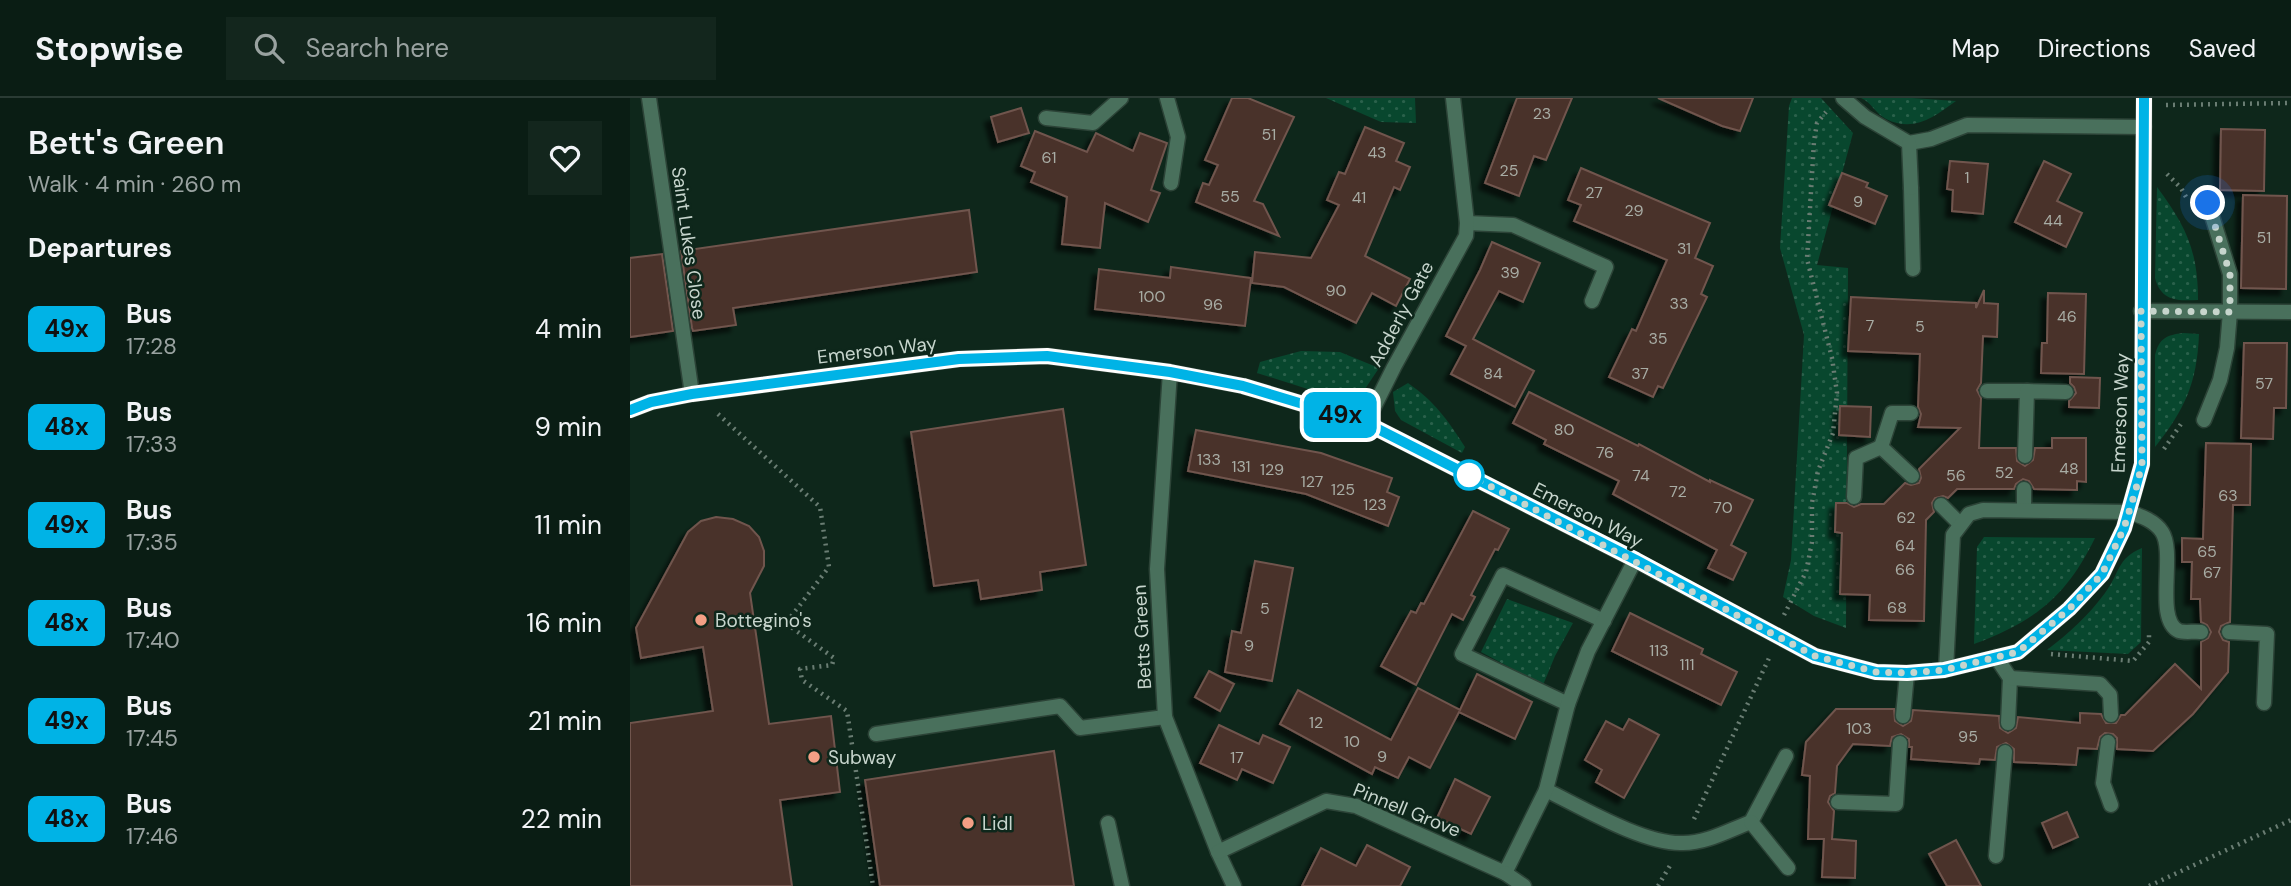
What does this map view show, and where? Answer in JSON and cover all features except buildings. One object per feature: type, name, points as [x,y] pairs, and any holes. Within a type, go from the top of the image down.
[{"type":"street","name":"Saint Lukes Close","points":[[649,98],[692,394]]},
{"type":"street","points":[[1046,118],[1093,124],[1121,98]]},
{"type":"street","points":[[1167,98],[1178,137],[1171,183]]},
{"type":"street","name":"Adderly Gate","points":[[1366,423],[1466,236],[1467,223],[1453,98]]},
{"type":"street","points":[[1838,101],[1909,143],[1931,139],[1967,125],[2144,127]]},
{"type":"street","name":"Emerson Way","points":[[630,410],[651,402],[692,394],[959,359],[1047,356],[1170,372],[1243,386],[1366,423],[1636,560],[1815,656],[1876,672],[1907,673],[1946,669],[2018,652],[2069,609],[2102,574],[2129,512],[2142,464],[2144,102]]},
{"type":"street","points":[[1909,143],[1913,269]]},
{"type":"street","points":[[2204,420],[2220,380],[2227,348],[2230,312],[2230,274],[2208,203]]},
{"type":"street","points":[[1467,223],[1513,225],[1606,268],[1592,301]]},
{"type":"street","points":[[2141,311],[2291,312]]},
{"type":"street","name":"Betts Green","points":[[1170,372],[1157,569],[1165,717],[1234,886]]},
{"type":"street","points":[[1987,391],[2066,391]]},
{"type":"street","points":[[2025,456],[2027,391]]},
{"type":"street","points":[[1854,497],[1856,458],[1881,447],[1892,413],[1911,413]]},
{"type":"street","points":[[1881,447],[1912,476]]},
{"type":"street","points":[[2024,489],[2024,510]]},
{"type":"street","points":[[1941,505],[1960,524]]},
{"type":"street","points":[[1946,669],[1953,535],[1969,514],[1983,510],[2129,512],[2144,517],[2162,532],[2166,555],[2167,613],[2170,623],[2179,631],[2201,632]]},
{"type":"street","points":[[1505,873],[1546,790],[1568,704],[1588,651],[1636,560]]},
{"type":"street","points":[[1568,704],[1462,654],[1503,575],[1604,621]]},
{"type":"street","points":[[2229,632],[2267,634],[2264,702]]},
{"type":"street","points":[[1996,657],[2010,678],[2008,723]]},
{"type":"street","points":[[1903,716],[1907,673]]},
{"type":"street","points":[[2010,678],[2100,684],[2110,695],[2111,715]]},
{"type":"street","points":[[876,734],[1060,706],[1080,728],[1165,717]]},
{"type":"street","points":[[2108,742],[2103,783],[2112,805]]},
{"type":"street","points":[[1838,802],[1896,804],[1900,743]]},
{"type":"street","points":[[1996,856],[2005,752]]},
{"type":"street","points":[[1546,790],[1658,841],[1682,844],[1703,841],[1751,822],[1786,756]]},
{"type":"street","name":"Pinnell Grove","points":[[1218,852],[1326,801],[1356,806],[1505,873],[1524,886]]},
{"type":"street","points":[[1751,822],[1788,868]]},
{"type":"street","points":[[1108,823],[1122,886]]},
{"type":"path","points":[[1658,886],[1682,844],[1769,661],[1774,635],[1806,572],[1812,542],[1812,503],[1818,471],[1833,433],[1837,393],[1807,258],[1815,132],[1817,123],[1838,101]]},
{"type":"path","points":[[2144,102],[2291,103]]},
{"type":"path","points":[[709,407],[820,507],[830,567],[790,618],[792,627],[834,658],[832,665],[800,669],[803,680],[847,711],[873,886]]},
{"type":"path","points":[[2149,886],[2291,820]]},
{"type":"green space","points":[[1326,98],[1415,98],[1416,123],[1381,122]]},
{"type":"green space","points":[[1792,98],[1821,98],[1853,133],[1817,265],[1848,268],[1846,628],[1814,616],[1783,597],[1791,560],[1804,335],[1780,248],[1789,106]]},
{"type":"green space","points":[[1861,98],[1956,101],[1932,117],[1915,124],[1906,124],[1886,119]]},
{"type":"green space","points":[[2157,187],[2176,214],[2193,253],[2198,300],[2171,298],[2161,291],[2155,278]]},
{"type":"green space","points":[[2183,333],[2199,334],[2196,367],[2182,407],[2155,447],[2155,355],[2164,338]]},
{"type":"green space","points":[[1301,351],[1340,352],[1379,368],[1361,395],[1339,399],[1257,373],[1260,362]]},
{"type":"green space","points":[[1408,383],[1426,397],[1446,419],[1465,447],[1462,453],[1401,420],[1395,411],[1393,392]]},
{"type":"green space","points":[[1984,537],[2095,538],[2072,576],[2046,604],[2015,626],[1974,644],[1977,547]]},
{"type":"green space","points":[[2142,548],[2141,642],[2128,654],[2047,650],[2070,631],[2105,593],[2123,561]]},
{"type":"green space","points":[[1507,599],[1573,623],[1543,685],[1481,652]]},
{"type":"bus line","name":"49x","points":[[630,410],[651,402],[692,394],[959,359],[1007,356],[1047,356],[1102,362],[1219,381],[1366,423],[1636,560],[1815,656],[1876,672],[1944,670],[2018,652],[2069,609],[2102,574],[2124,528],[2142,464],[2144,98]]},
{"type":"place","name":"Bottegino's","points":[[701,620]]},
{"type":"place","name":"Subway","points":[[814,757]]},
{"type":"place","name":"Lidl","points":[[968,823]]},
{"type":"route","points":[[1469,475],[1815,656],[1876,672],[1907,673],[1944,670],[2018,652],[2069,609],[2102,574],[2124,528],[2142,464],[2141,311],[2230,312],[2230,274],[2219,231],[2208,203]]}]
